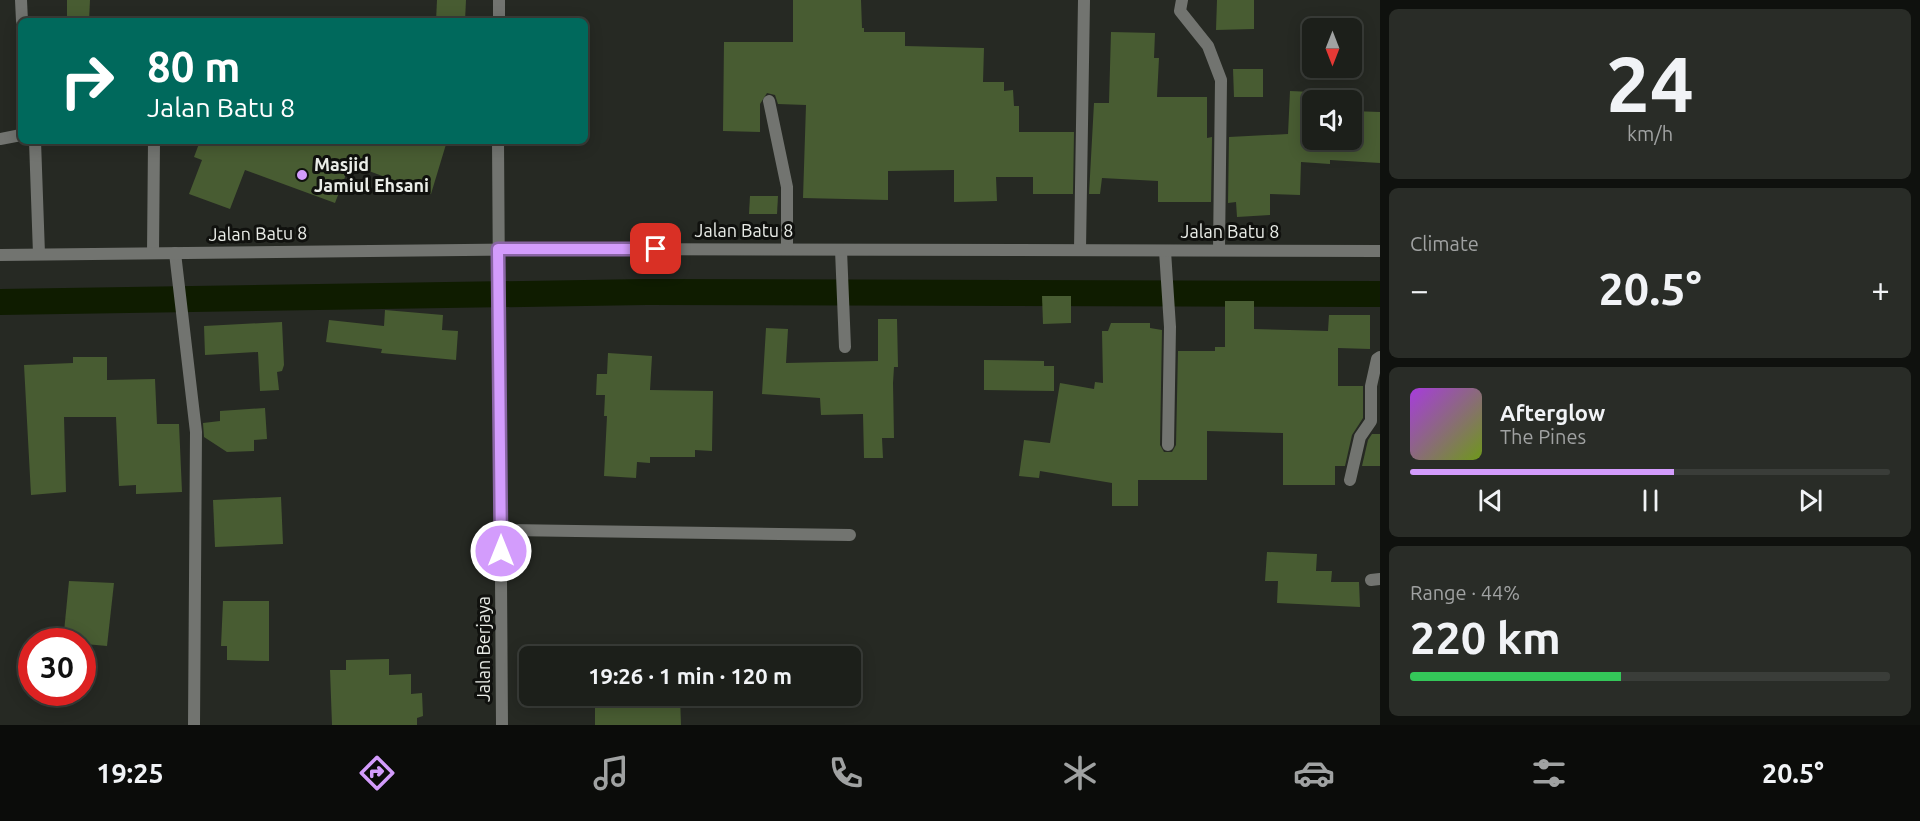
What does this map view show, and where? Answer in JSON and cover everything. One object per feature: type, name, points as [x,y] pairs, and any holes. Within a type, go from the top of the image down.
[{"type":"street","points":[[21,0],[22,18]]},
{"type":"street","points":[[499,0],[499,18]]},
{"type":"street","points":[[1080,249],[1084,0]]},
{"type":"street","points":[[1182,0],[1180,11],[1208,46],[1221,80],[1219,250]]},
{"type":"street","points":[[769,101],[787,187],[787,249]]},
{"type":"street","points":[[0,139],[18,136]]},
{"type":"street","points":[[35,144],[39,255]]},
{"type":"street","points":[[153,253],[154,144]]},
{"type":"street","name":"Jalan Berjaya","points":[[498,144],[502,725]]},
{"type":"street","name":"Jalan Batu 8","points":[[0,255],[498,249],[1380,251]]},
{"type":"street","points":[[841,250],[846,347]]},
{"type":"street","points":[[1165,250],[1170,327],[1168,445]]},
{"type":"street","points":[[176,253],[196,432],[194,725]]},
{"type":"street","points":[[1350,480],[1360,437],[1371,422],[1371,386],[1380,357]]},
{"type":"street","points":[[501,530],[850,535]]},
{"type":"building","points":[[67,0],[90,0],[89,18],[67,18]]},
{"type":"building","points":[[437,0],[466,0],[465,18],[436,18]]},
{"type":"building","points":[[793,0],[861,0],[864,32],[905,32],[905,46],[984,48],[983,82],[1004,82],[1004,91],[1013,90],[1014,106],[1019,106],[1019,132],[1074,132],[1073,194],[1033,194],[1033,177],[996,177],[997,201],[954,202],[954,170],[888,171],[888,200],[803,198],[806,105],[778,104],[775,95],[767,93],[760,104],[760,132],[723,131],[724,42],[793,42]]},
{"type":"building","points":[[1217,0],[1254,0],[1254,29],[1216,30]]},
{"type":"building","points":[[1111,32],[1155,33],[1154,58],[1159,58],[1157,97],[1207,97],[1207,138],[1212,137],[1211,202],[1158,202],[1158,181],[1102,178],[1100,194],[1089,194],[1094,103],[1109,103]]},
{"type":"building","points":[[1233,69],[1263,69],[1263,97],[1234,97]]},
{"type":"building","points":[[1290,91],[1302,92],[1302,150],[1362,150],[1362,111],[1380,112],[1380,163],[1330,160],[1330,164],[1301,162],[1300,195],[1270,194],[1270,215],[1237,217],[1236,202],[1228,203],[1229,137],[1288,134]]},
{"type":"building","name":"Masjid Jamiul Ehsani","points":[[199,144],[446,144],[431,194],[350,164],[335,203],[245,170],[230,209],[189,194],[202,160],[194,157]]},
{"type":"building","points":[[750,196],[778,196],[777,214],[749,214]]},
{"type":"building","points":[[1042,296],[1071,296],[1071,323],[1043,324]]},
{"type":"building","points":[[1225,301],[1254,301],[1254,329],[1328,331],[1329,315],[1370,315],[1370,349],[1338,348],[1338,386],[1363,386],[1363,418],[1352,435],[1345,466],[1335,466],[1335,485],[1283,485],[1283,433],[1207,431],[1207,480],[1138,480],[1138,506],[1112,506],[1112,483],[1040,471],[1039,478],[1019,476],[1024,440],[1050,443],[1060,383],[1094,389],[1095,382],[1103,383],[1102,331],[1108,331],[1111,323],[1150,323],[1150,328],[1162,330],[1160,445],[1164,452],[1172,452],[1176,445],[1178,351],[1215,351],[1215,347],[1225,347]]},
{"type":"building","points":[[385,310],[443,315],[442,330],[458,331],[456,360],[381,353],[382,349],[326,342],[329,320],[384,326]]},
{"type":"building","points":[[878,319],[897,319],[898,367],[894,367],[893,383],[894,438],[882,438],[883,458],[864,458],[863,414],[821,415],[820,398],[762,394],[766,328],[788,329],[786,363],[878,361]]},
{"type":"building","points":[[282,322],[284,365],[282,371],[277,372],[279,390],[260,391],[258,352],[205,355],[204,326]]},
{"type":"building","points":[[608,353],[652,356],[650,390],[713,391],[712,451],[695,450],[695,457],[650,457],[650,463],[637,462],[636,478],[604,476],[607,416],[604,416],[605,395],[596,395],[597,374],[607,374]]},
{"type":"building","points":[[73,357],[107,357],[107,380],[155,379],[157,424],[179,424],[182,492],[136,494],[136,485],[119,486],[116,417],[64,417],[66,492],[31,495],[24,365],[73,363]]},
{"type":"building","points":[[984,360],[1044,361],[1044,366],[1054,366],[1054,391],[984,390]]},
{"type":"building","points":[[265,408],[267,439],[254,440],[254,451],[227,452],[204,437],[203,423],[220,421],[220,411]]},
{"type":"building","points":[[1372,434],[1380,434],[1380,466],[1362,466],[1368,440]]},
{"type":"building","points":[[281,497],[283,544],[215,547],[213,500]]},
{"type":"building","points":[[1267,552],[1317,554],[1316,571],[1332,571],[1331,582],[1359,582],[1360,607],[1277,603],[1278,581],[1265,581]]},
{"type":"building","points":[[69,581],[114,583],[107,646],[96,645],[96,628],[64,628]]},
{"type":"building","points":[[223,601],[269,601],[269,661],[227,660],[227,646],[221,646]]},
{"type":"building","points":[[389,659],[389,675],[411,674],[411,694],[422,693],[423,716],[417,718],[417,725],[332,725],[330,670],[346,670],[346,660]]},
{"type":"building","points":[[595,706],[680,706],[681,725],[595,725]]},
{"type":"waterway","points":[[0,302],[646,292],[1380,294]]},
{"type":"place","name":"Masjid Jamiul Ehsani","points":[[302,175]]},
{"type":"route","points":[[501,551],[498,249],[656,249]]}]
